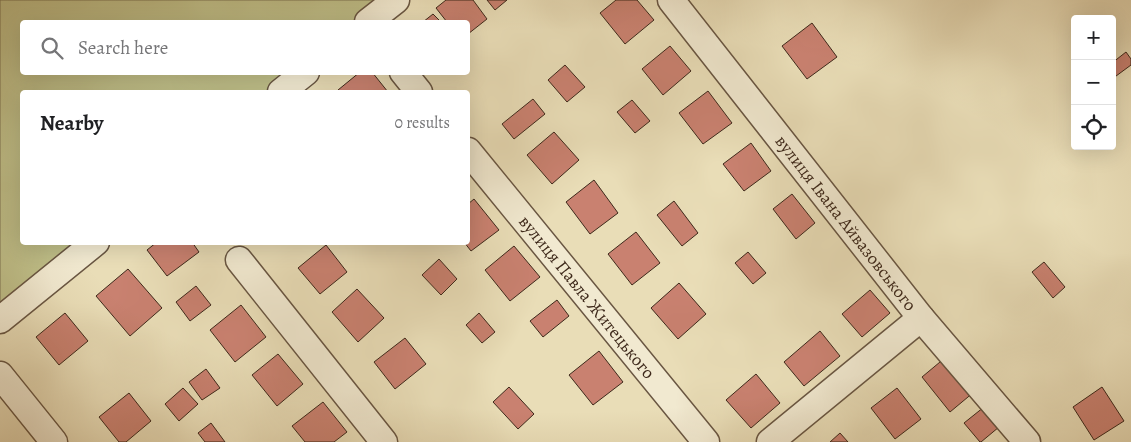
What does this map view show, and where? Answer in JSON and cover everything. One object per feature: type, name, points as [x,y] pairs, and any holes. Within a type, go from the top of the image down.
[{"type":"street","points":[[371,20],[396,0]]},
{"type":"street","name":"вулиця Івана Айвазовського","points":[[671,0],[921,318],[1027,442]]},
{"type":"street","points":[[284,90],[302,75]]},
{"type":"street","points":[[405,75],[417,90]]},
{"type":"street","name":"вулиця Павла Житецького","points":[[470,153],[706,442]]},
{"type":"street","points":[[0,320],[92,245]]},
{"type":"street","points":[[239,260],[384,442]]},
{"type":"street","points":[[770,442],[921,318]]},
{"type":"street","points":[[0,375],[54,442]]},
{"type":"green space","points":[[0,0],[391,0],[366,20],[20,20],[20,75],[299,75],[281,90],[20,90],[20,245],[93,245],[0,312]]},
{"type":"building","points":[[446,0],[473,0],[487,19],[470,32],[470,20],[445,20],[436,8]]},
{"type":"building","points":[[487,0],[507,0],[495,10]]},
{"type":"building","points":[[616,0],[637,0],[654,20],[625,44],[600,13]]},
{"type":"building","points":[[433,14],[439,20],[426,20]]},
{"type":"building","points":[[812,23],[837,57],[807,79],[782,46]]},
{"type":"building","points":[[670,46],[691,71],[663,95],[642,69]]},
{"type":"building","points":[[1126,52],[1131,59],[1131,65],[1116,76],[1116,60]]},
{"type":"building","points":[[565,65],[585,87],[567,102],[548,80]]},
{"type":"building","points":[[356,75],[374,75],[386,90],[338,90]]},
{"type":"building","points":[[708,91],[732,123],[703,144],[679,113]]},
{"type":"building","points":[[533,99],[545,114],[514,139],[502,124]]},
{"type":"building","points":[[632,100],[650,121],[635,133],[617,112]]},
{"type":"building","points":[[554,132],[579,160],[552,184],[527,155]]},
{"type":"building","points":[[751,143],[771,171],[744,191],[723,164]]},
{"type":"building","points":[[594,180],[618,213],[590,234],[566,202]]},
{"type":"building","points":[[792,194],[815,223],[796,239],[773,209]]},
{"type":"building","points":[[474,199],[499,230],[471,251],[466,245],[470,245],[470,202]]},
{"type":"building","points":[[674,201],[698,233],[682,246],[657,215]]},
{"type":"building","points":[[636,232],[660,263],[632,285],[608,254]]},
{"type":"building","points":[[153,245],[194,245],[199,252],[167,276],[147,250]]},
{"type":"building","points":[[326,245],[347,272],[320,294],[298,268]]},
{"type":"building","points":[[514,246],[540,277],[510,301],[485,270]]},
{"type":"building","points":[[748,252],[766,273],[753,284],[735,263]]},
{"type":"building","points":[[439,259],[457,279],[441,295],[422,275]]},
{"type":"building","points":[[1044,262],[1065,287],[1053,298],[1032,272]]},
{"type":"building","points":[[128,269],[162,308],[130,336],[96,296]]},
{"type":"building","points":[[679,283],[706,314],[678,339],[651,308]]},
{"type":"building","points":[[196,286],[211,305],[190,321],[176,302]]},
{"type":"building","points":[[357,289],[384,318],[358,342],[332,312]]},
{"type":"building","points":[[870,290],[890,313],[862,337],[842,314]]},
{"type":"building","points":[[557,300],[569,316],[543,337],[530,321]]},
{"type":"building","points":[[241,305],[266,337],[235,362],[210,330]]},
{"type":"building","points":[[65,313],[88,341],[59,365],[36,337]]},
{"type":"building","points":[[479,313],[495,332],[482,343],[466,325]]},
{"type":"building","points":[[820,331],[840,356],[804,386],[784,362]]},
{"type":"building","points":[[405,338],[426,364],[395,389],[374,362]]},
{"type":"building","points":[[599,351],[623,382],[593,405],[569,375]]},
{"type":"building","points":[[278,354],[303,384],[277,406],[252,375]]},
{"type":"building","points":[[946,357],[974,392],[950,412],[922,377]]},
{"type":"building","points":[[206,369],[220,388],[202,400],[189,382]]},
{"type":"building","points":[[756,374],[780,403],[751,428],[726,400]]},
{"type":"building","points":[[509,387],[534,414],[518,429],[493,402]]},
{"type":"building","points":[[1102,387],[1124,421],[1094,440],[1073,407]]},
{"type":"building","points":[[183,388],[198,404],[179,421],[165,404]]},
{"type":"building","points":[[897,388],[921,419],[895,439],[871,408]]},
{"type":"building","points":[[129,393],[151,421],[126,442],[119,442],[99,417]]},
{"type":"building","points":[[323,402],[347,432],[334,442],[305,442],[292,426]]},
{"type":"building","points":[[989,403],[1005,422],[980,442],[964,423]]},
{"type":"building","points":[[211,423],[225,442],[205,442],[198,433]]},
{"type":"building","points":[[840,433],[848,442],[830,442]]}]
